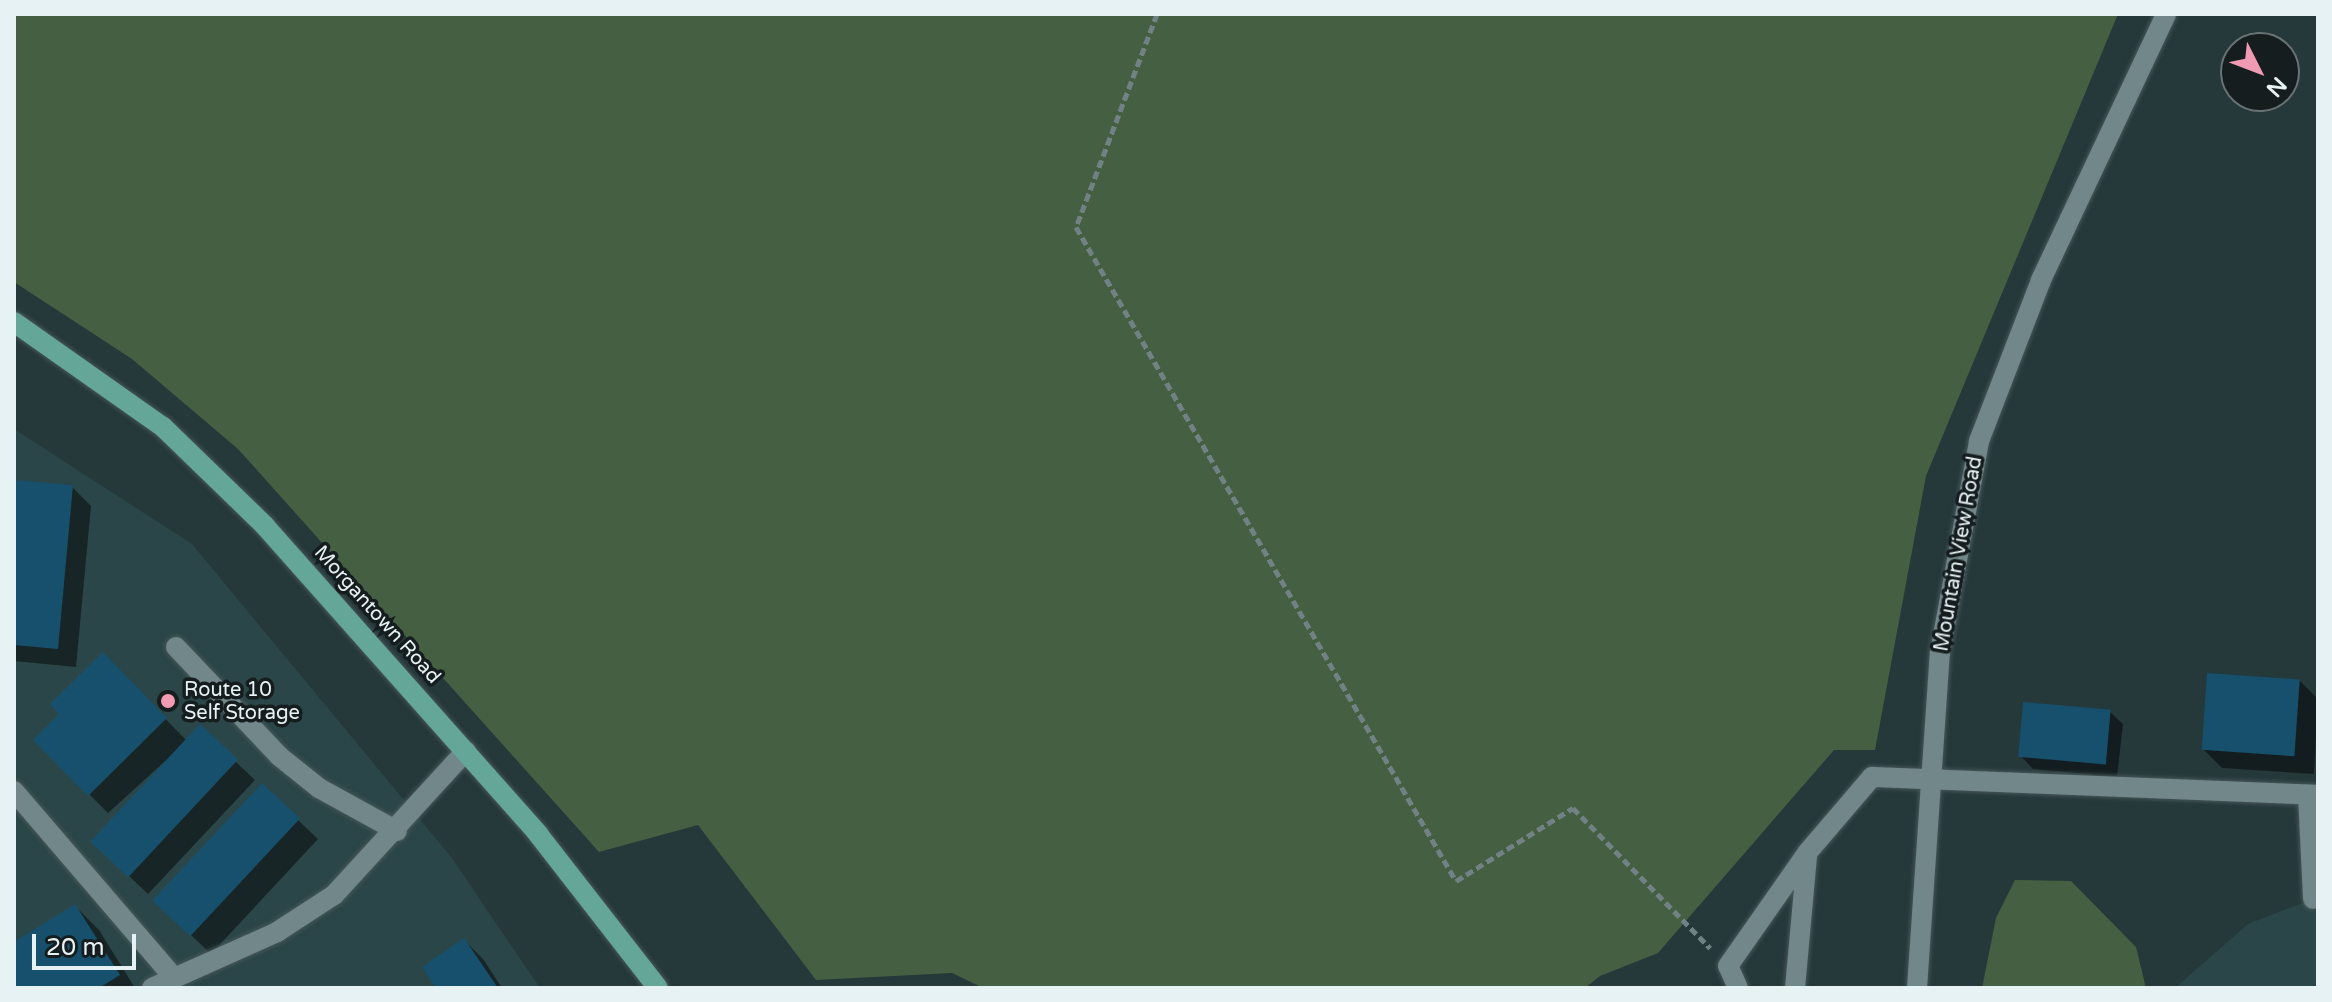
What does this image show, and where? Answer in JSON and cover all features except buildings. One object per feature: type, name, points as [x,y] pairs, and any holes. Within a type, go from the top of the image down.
[{"type":"main road","name":"Morgantown Road","points":[[14,322],[111,387],[214,474],[466,751],[658,988]]},
{"type":"street","name":"Mountain View Road","points":[[1917,988],[1940,652],[1979,441],[2041,280],[2166,14]]},
{"type":"street","points":[[176,647],[279,756],[319,788],[397,831]]},
{"type":"street","points":[[152,988],[277,932],[334,895],[397,831],[466,751]]},
{"type":"street","points":[[1738,988],[1728,966],[1807,853],[1872,777],[2313,795],[2313,899]]},
{"type":"street","points":[[14,791],[174,978]]},
{"type":"street","points":[[1795,988],[1807,853]]},
{"type":"path","points":[[1157,14],[1076,227],[1456,881],[1573,808],[1728,966]]},
{"type":"shaded area","name":"Route 10 Self Storage","points":[[14,429],[192,544],[452,858],[540,988],[14,988]]},
{"type":"shaded area","points":[[2318,897],[2318,988],[2175,988],[2248,924]]},
{"type":"green space","points":[[14,14],[2118,14],[1926,476],[1875,750],[1834,750],[1658,953],[1600,976],[1585,988],[983,988],[952,973],[816,980],[698,825],[599,852],[238,449],[132,359],[14,282]]},
{"type":"green space","points":[[2015,880],[2071,881],[2136,947],[2146,988],[1982,988],[1996,918]]},
{"type":"place","name":"Route 10 Self Storage","points":[[168,701]]}]
